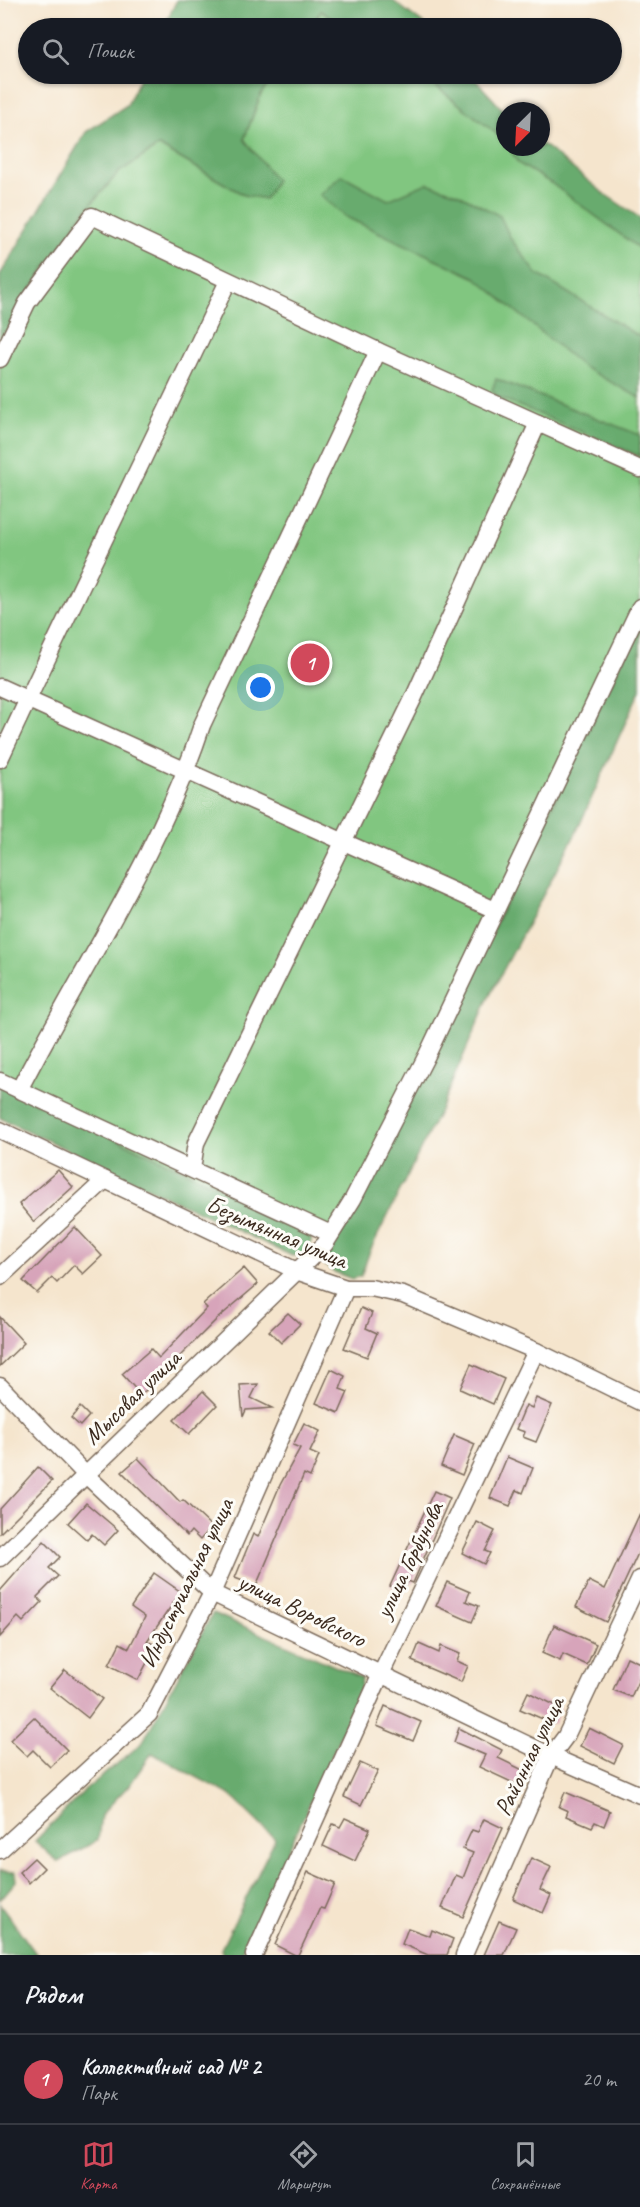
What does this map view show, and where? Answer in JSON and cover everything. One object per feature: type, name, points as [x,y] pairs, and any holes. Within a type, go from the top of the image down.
[{"type":"street","points":[[0,359],[27,303],[93,216],[378,351],[640,468]]},
{"type":"street","points":[[0,759],[228,281]]},
{"type":"street","points":[[19,1090],[133,878],[187,771],[202,725],[378,351]]},
{"type":"street","points":[[192,1169],[196,1143],[413,699],[537,423]]},
{"type":"street","name":"Мысовая улица","points":[[0,1558],[267,1298],[299,1272],[332,1234],[353,1199],[427,1055],[640,607]]},
{"type":"street","points":[[0,687],[495,910]]},
{"type":"street","points":[[0,1081],[332,1234]]},
{"type":"street","name":"Безымянная улица","points":[[0,1130],[299,1272],[346,1288],[371,1288],[403,1295],[536,1351],[640,1402]]},
{"type":"street","points":[[0,1277],[105,1180]]},
{"type":"street","name":"Индустриальная улица","points":[[0,1850],[149,1714],[212,1593],[346,1288]]},
{"type":"street","name":"улица Горбунова","points":[[254,1955],[381,1674],[536,1351]]},
{"type":"street","name":"улица Воровского","points":[[0,1386],[86,1475],[212,1593],[551,1756],[640,1795]]},
{"type":"street","name":"Районная улица","points":[[464,1955],[551,1756],[566,1736],[640,1579]]},
{"type":"green space","points":[[177,0],[392,0],[416,18],[333,18],[321,11],[316,18],[168,18]]},
{"type":"green space","points":[[321,11],[333,18],[316,18]]},
{"type":"green space","points":[[137,84],[268,84],[261,94],[244,139],[276,180],[265,199],[244,195],[159,146],[119,172],[80,217],[18,308],[0,344],[0,275],[86,132],[127,105]]},
{"type":"green space","points":[[268,84],[433,84],[496,133],[496,156],[514,156],[518,163],[551,183],[640,249],[640,624],[409,1104],[341,1235],[331,1244],[312,1229],[0,1086],[0,344],[18,308],[80,217],[119,172],[159,146],[244,195],[275,180],[244,140],[261,94]]},
{"type":"green space","points":[[433,84],[479,84],[496,102],[496,133]]},
{"type":"green space","points":[[550,150],[606,195],[640,218],[640,249],[551,183],[518,163],[514,156],[550,156]]},
{"type":"green space","points":[[342,175],[388,200],[427,183],[457,193],[500,216],[511,239],[537,274],[640,337],[640,398],[583,367],[476,278],[346,217],[320,195]]},
{"type":"green space","points":[[496,379],[640,435],[640,456],[498,397],[492,390]]},
{"type":"green space","points":[[640,624],[640,690],[576,833],[487,1001],[441,1108],[370,1251],[361,1276],[352,1279],[332,1271],[323,1263],[324,1255],[341,1234],[409,1104]]},
{"type":"green space","points":[[0,1086],[312,1229],[311,1243],[305,1254],[292,1256],[0,1118]]},
{"type":"green space","points":[[213,1613],[362,1678],[359,1697],[240,1955],[223,1955],[221,1949],[275,1839],[230,1795],[152,1753],[130,1784],[101,1815],[98,1840],[58,1862],[35,1841],[83,1792],[142,1743]]},
{"type":"green space","points":[[0,1871],[15,1872],[16,1881],[0,1900]]},
{"type":"green space","points":[[0,1904],[37,1955],[0,1955]]},
{"type":"building","points":[[58,1170],[73,1187],[34,1222],[19,1204]]},
{"type":"building","points":[[75,1227],[102,1256],[83,1274],[74,1265],[57,1283],[52,1278],[37,1293],[23,1281]]},
{"type":"building","points":[[244,1268],[258,1284],[217,1319],[141,1395],[122,1374],[151,1349],[159,1358],[207,1308],[203,1304]]},
{"type":"building","points":[[361,1308],[372,1313],[366,1328],[377,1333],[367,1357],[344,1348]]},
{"type":"building","points":[[288,1313],[300,1324],[281,1343],[269,1331]]},
{"type":"building","points":[[0,1317],[24,1343],[0,1366]]},
{"type":"building","points":[[471,1364],[504,1379],[493,1404],[460,1389]]},
{"type":"building","points":[[331,1369],[345,1376],[340,1389],[348,1392],[339,1413],[316,1403]]},
{"type":"building","points":[[258,1384],[251,1398],[272,1408],[246,1410],[243,1417],[240,1385]]},
{"type":"building","points":[[203,1391],[217,1405],[189,1434],[174,1420]]},
{"type":"building","points":[[536,1398],[552,1405],[536,1442],[523,1437],[525,1432],[516,1429],[526,1405],[532,1408]]},
{"type":"building","points":[[80,1407],[89,1416],[80,1426],[71,1418]]},
{"type":"building","points":[[304,1423],[320,1431],[310,1452],[319,1456],[310,1477],[304,1474],[256,1586],[235,1578],[253,1534],[258,1537],[280,1485],[300,1448],[293,1445]]},
{"type":"building","points":[[454,1435],[475,1444],[462,1475],[441,1466]]},
{"type":"building","points":[[507,1457],[533,1468],[523,1493],[517,1490],[510,1506],[490,1498]]},
{"type":"building","points":[[138,1458],[180,1502],[183,1500],[212,1527],[200,1540],[191,1531],[187,1536],[122,1472]]},
{"type":"building","points":[[38,1467],[52,1481],[0,1533],[0,1509]]},
{"type":"building","points":[[434,1491],[450,1498],[413,1583],[408,1581],[403,1591],[390,1586]]},
{"type":"building","points":[[86,1503],[118,1530],[104,1545],[92,1534],[87,1540],[68,1523]]},
{"type":"building","points":[[640,1513],[640,1549],[606,1622],[576,1607],[589,1581],[605,1589]]},
{"type":"building","points":[[477,1522],[495,1531],[485,1551],[490,1553],[484,1564],[462,1553]]},
{"type":"building","points":[[44,1541],[60,1557],[49,1568],[58,1576],[37,1597],[42,1602],[23,1622],[18,1617],[0,1637],[0,1591]]},
{"type":"building","points":[[154,1573],[181,1592],[147,1641],[156,1645],[138,1680],[109,1665],[120,1643],[129,1648],[145,1617],[131,1607]]},
{"type":"building","points":[[447,1582],[470,1592],[466,1601],[479,1606],[472,1622],[436,1606]]},
{"type":"building","points":[[554,1625],[596,1644],[587,1665],[563,1654],[560,1661],[542,1653]]},
{"type":"building","points":[[419,1644],[439,1653],[441,1646],[460,1654],[457,1661],[468,1666],[461,1682],[412,1661]]},
{"type":"building","points":[[627,1657],[640,1663],[640,1677],[631,1697],[613,1690]]},
{"type":"building","points":[[65,1670],[102,1699],[88,1718],[50,1688]]},
{"type":"building","points":[[528,1692],[561,1708],[554,1724],[520,1709]]},
{"type":"building","points":[[385,1706],[421,1722],[413,1741],[377,1726]]},
{"type":"building","points":[[34,1717],[67,1750],[50,1767],[33,1750],[27,1756],[10,1740]]},
{"type":"building","points":[[459,1728],[502,1750],[498,1758],[529,1773],[522,1787],[479,1767],[485,1755],[454,1742]]},
{"type":"building","points":[[589,1728],[623,1745],[614,1763],[580,1746]]},
{"type":"building","points":[[360,1763],[378,1771],[361,1805],[344,1797]]},
{"type":"building","points":[[565,1792],[610,1811],[604,1826],[595,1822],[592,1827],[566,1816],[568,1811],[559,1807]]},
{"type":"building","points":[[345,1818],[370,1829],[355,1861],[323,1846],[333,1824],[340,1827]]},
{"type":"building","points":[[484,1819],[503,1828],[463,1917],[442,1908],[456,1875],[463,1878],[473,1853],[463,1849],[472,1830],[478,1832]]},
{"type":"building","points":[[34,1858],[44,1868],[29,1883],[19,1872]]},
{"type":"building","points":[[531,1858],[551,1867],[540,1890],[551,1895],[543,1913],[513,1899]]},
{"type":"building","points":[[308,1872],[335,1884],[324,1909],[320,1908],[298,1955],[295,1955],[275,1945]]},
{"type":"building","points":[[499,1921],[516,1928],[504,1955],[484,1955]]},
{"type":"building","points":[[408,1928],[430,1936],[432,1930],[453,1939],[447,1955],[428,1955],[402,1944]]},
{"type":"place","name":"Коллективный сад № 2","points":[[310,663]]}]
